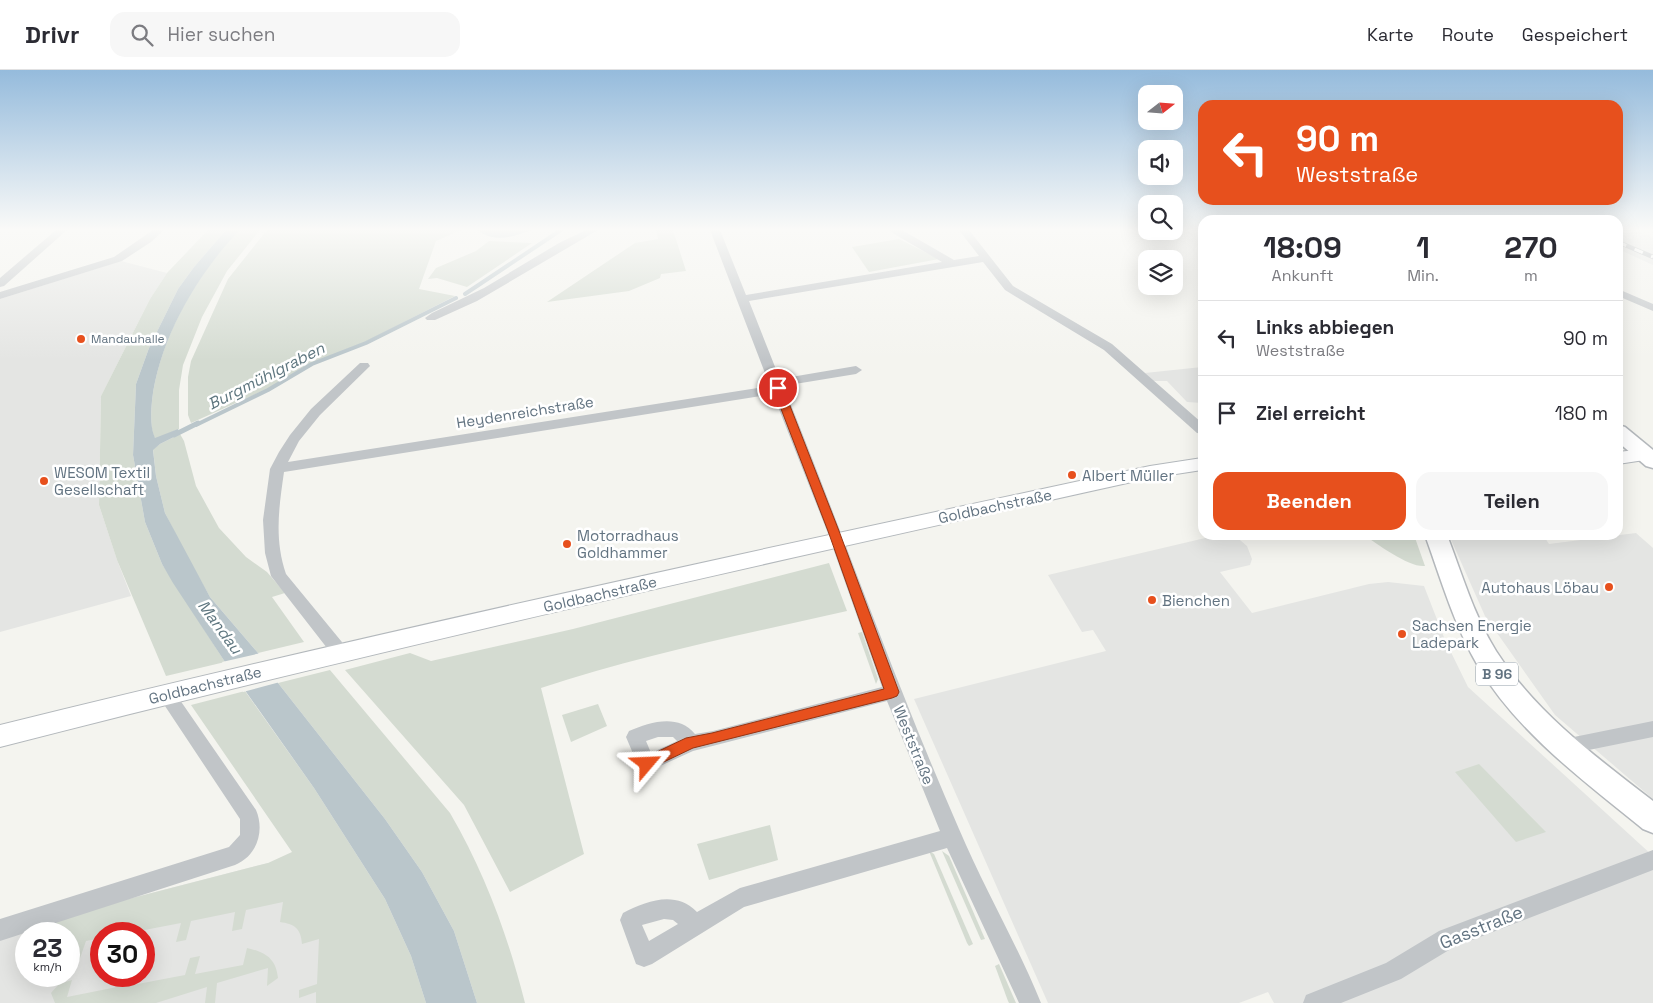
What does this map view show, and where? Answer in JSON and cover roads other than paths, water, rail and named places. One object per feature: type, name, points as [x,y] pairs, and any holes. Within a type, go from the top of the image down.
[{"type":"main road","points":[[1623,436],[1650,457]]},
{"type":"main road","points":[[1623,458],[1650,457]]},
{"type":"main road","name":"Goldbachstraße","points":[[0,736],[330,654],[837,540],[1150,472],[1198,465]]},
{"type":"main road","name":"B 96","points":[[1438,540],[1474,633],[1501,680],[1564,747],[1653,819]]},
{"type":"street","points":[[0,284],[12,274]]},
{"type":"street","points":[[0,296],[72,274]]},
{"type":"street","points":[[432,318],[449,308],[472,300],[515,274]]},
{"type":"street","name":"Weststraße","points":[[733,274],[837,540],[892,692],[952,837],[1030,1003]]},
{"type":"street","points":[[743,299],[896,274]]},
{"type":"street","points":[[997,274],[1009,288],[1108,347],[1198,426]]},
{"type":"street","points":[[1623,294],[1653,308]]},
{"type":"street","points":[[1623,304],[1653,301]]},
{"type":"street","points":[[330,654],[279,576],[274,564],[269,531],[269,514],[278,468],[294,441],[316,411],[364,366]]},
{"type":"street","name":"Heydenreichstraße","points":[[278,468],[778,388],[791,381],[856,370]]},
{"type":"street","points":[[691,743],[892,692]]},
{"type":"street","points":[[0,930],[235,854],[248,843],[252,830],[249,816],[175,693]]},
{"type":"street","points":[[1564,747],[1653,729]]},
{"type":"street","points":[[694,926],[740,898],[952,837]]},
{"type":"street","name":"Gasstraße","points":[[1314,1003],[1393,971],[1447,938],[1653,860]]},
{"type":"water","name":"Mandau","points":[[189,274],[205,274],[183,308],[172,331],[156,378],[152,401],[152,429],[155,438],[178,429],[180,434],[160,444],[153,450],[156,476],[165,513],[210,597],[258,653],[278,683],[385,819],[422,872],[454,931],[477,1003],[426,1003],[411,956],[385,899],[314,788],[225,662],[162,564],[145,522],[133,455],[136,384],[149,348],[178,289]]},
{"type":"waterway","name":"Burgmühlgraben","points":[[465,294],[496,274]]},
{"type":"waterway","name":"Burgmühlgraben","points":[[196,425],[268,390],[312,364],[366,343],[456,298]]},
{"type":"waterway","name":"Burgmühlgraben","points":[[174,435],[198,423]]},
{"type":"place","name":"Mandauhalle","points":[[81,339]]},
{"type":"place","name":"Albert Müller","points":[[1072,475]]},
{"type":"place","name":"WESOM Textil Gesellschaft","points":[[44,481]]},
{"type":"place","name":"Motorradhaus Goldhammer","points":[[567,544]]},
{"type":"place","name":"Autohaus Löbau","points":[[1609,587]]},
{"type":"place","name":"Bienchen","points":[[1152,600]]},
{"type":"place","name":"Sachsen Energie Ladepark","points":[[1402,634]]}]
